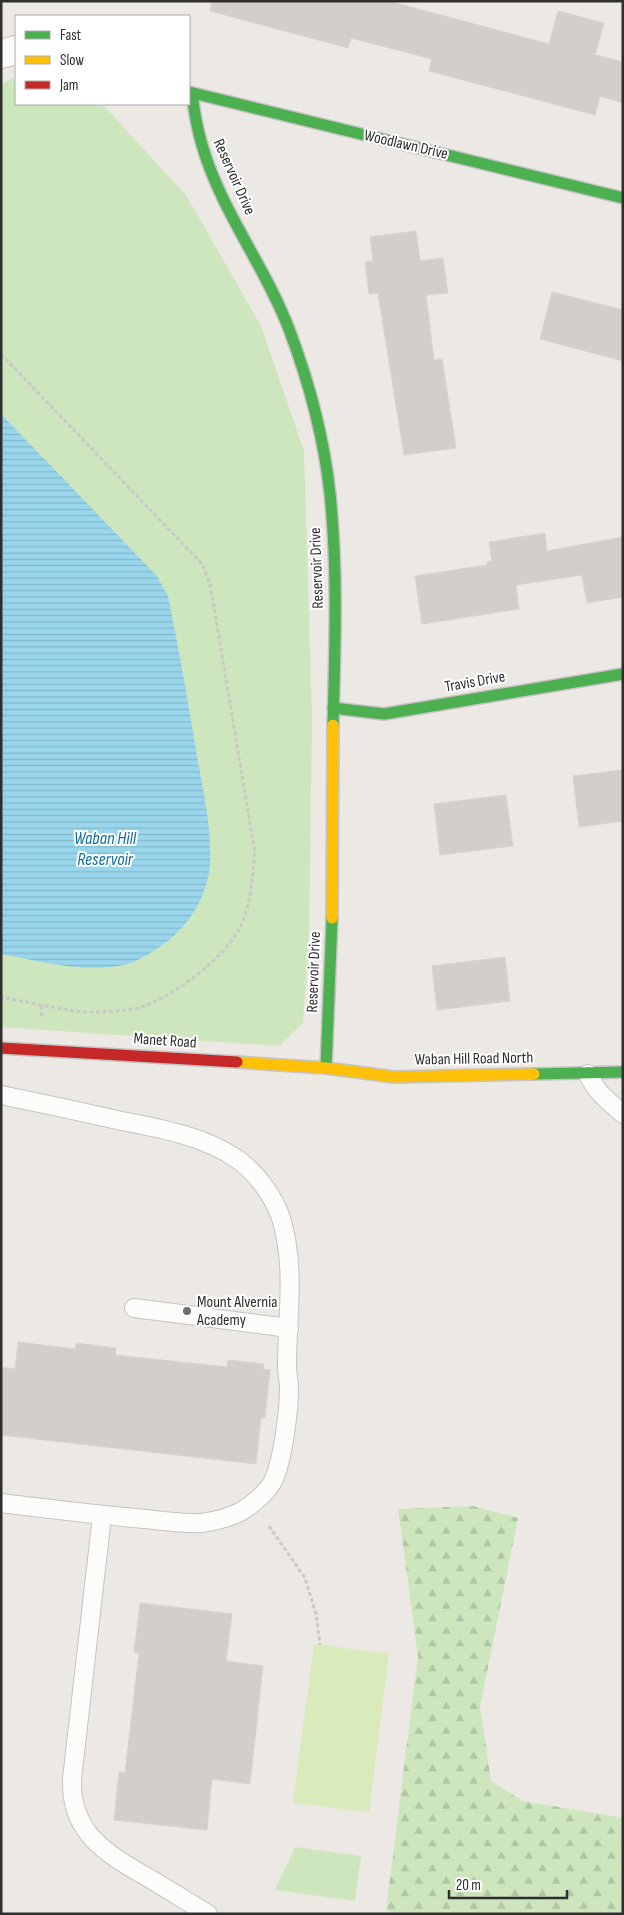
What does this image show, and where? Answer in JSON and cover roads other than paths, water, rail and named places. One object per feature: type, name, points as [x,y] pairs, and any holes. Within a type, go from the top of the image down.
[{"type":"street","points":[[1,54],[15,50]]},
{"type":"street","name":"Woodlawn Drive","points":[[190,92],[623,198]]},
{"type":"street","name":"Reservoir Drive","points":[[190,92],[199,140],[223,195],[275,296],[292,335],[320,436],[330,493],[335,591],[332,941],[326,1068]]},
{"type":"street","name":"Travis Drive","points":[[333,708],[384,714],[623,674]]},
{"type":"street","name":"Manet Road","points":[[1,1048],[326,1068]]},
{"type":"street","name":"Waban Hill Road North","points":[[326,1068],[394,1076],[623,1072]]},
{"type":"lane","points":[[588,1074],[594,1087],[604,1099],[623,1114]]},
{"type":"lane","points":[[1,1094],[162,1128],[193,1138],[238,1159],[267,1191],[280,1216],[290,1266],[287,1366],[289,1390],[286,1427],[274,1480],[253,1503],[240,1512],[225,1518],[200,1523],[102,1516],[1,1503]]},
{"type":"lane","points":[[134,1308],[289,1328]]},
{"type":"lane","points":[[102,1516],[72,1779],[73,1804],[80,1822],[102,1848],[122,1863],[208,1914]]},
{"type":"water","name":"Waban Hill Reservoir","points":[[1,414],[157,576],[168,596],[207,814],[210,844],[209,872],[202,897],[182,928],[163,945],[128,964],[96,968],[64,966],[1,954]]},
{"type":"place","name":"Mount Alvernia Academy","points":[[187,1311]]}]
